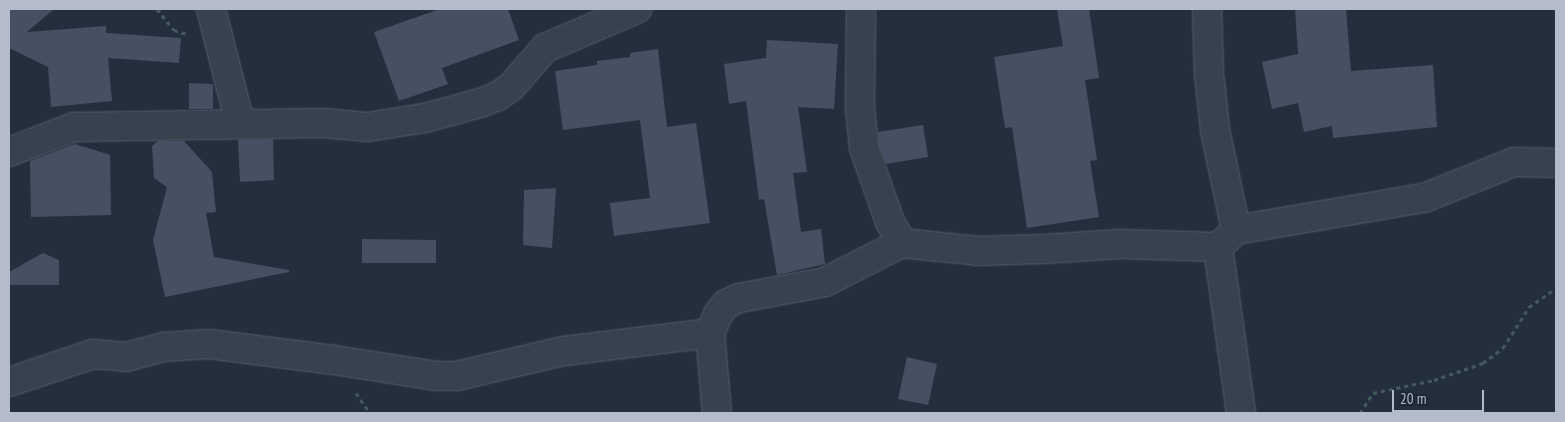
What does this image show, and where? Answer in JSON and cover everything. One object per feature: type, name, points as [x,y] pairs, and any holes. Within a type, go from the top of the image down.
[{"type":"street","points":[[211,9],[240,123]]},
{"type":"street","points":[[9,152],[74,127],[240,123],[323,123],[368,126],[401,123],[447,113],[498,96],[512,87],[545,48],[637,9]]},
{"type":"street","points":[[860,9],[860,108],[864,148],[890,222],[902,243]]},
{"type":"street","points":[[1207,9],[1209,73],[1227,238],[1241,413]]},
{"type":"street","points":[[717,413],[710,333],[718,314],[726,304],[739,298],[825,282],[902,243],[978,251],[1044,250],[1227,238],[1424,198],[1514,162],[1556,163]]},
{"type":"street","points":[[9,382],[93,354],[126,357],[163,347],[209,344],[446,377],[564,351],[710,333]]},
{"type":"path","points":[[1360,413],[1373,392],[1434,380],[1482,363],[1503,348],[1529,307],[1556,288]]},
{"type":"building","points":[[9,9],[54,9],[27,32],[106,26],[106,33],[181,38],[179,63],[108,58],[112,101],[51,107],[48,67],[9,48]]},
{"type":"building","points":[[440,9],[508,9],[519,40],[442,68],[448,84],[399,101],[374,32]]},
{"type":"building","points":[[1057,9],[1089,9],[1099,78],[1085,80],[1097,160],[1090,161],[1099,217],[1027,228],[1012,127],[1005,128],[994,57],[1063,46]]},
{"type":"building","points":[[1295,9],[1346,9],[1351,71],[1433,65],[1437,127],[1333,138],[1332,126],[1304,132],[1298,103],[1272,109],[1262,62],[1298,54]]},
{"type":"building","points":[[767,40],[838,44],[834,109],[798,107],[807,172],[793,173],[801,232],[821,229],[825,264],[777,275],[764,199],[759,200],[746,101],[729,104],[724,64],[766,58]]},
{"type":"building","points":[[658,49],[667,127],[696,123],[710,223],[614,236],[610,203],[650,198],[640,120],[563,130],[555,71],[597,65],[597,61],[630,57],[630,53]]},
{"type":"building","points":[[189,83],[213,84],[213,109],[189,109]]},
{"type":"building","points":[[923,125],[928,157],[886,164],[879,145],[878,132]]},
{"type":"building","points":[[273,139],[274,180],[240,182],[238,140]]},
{"type":"building","points":[[158,141],[184,141],[212,172],[216,212],[206,213],[214,257],[289,270],[289,272],[165,297],[153,240],[167,187],[154,178],[152,146]]},
{"type":"building","points":[[75,144],[110,155],[111,215],[31,217],[30,161]]},
{"type":"building","points":[[556,188],[552,248],[523,245],[524,190]]},
{"type":"building","points":[[362,239],[436,240],[436,263],[362,263]]},
{"type":"building","points":[[43,253],[59,260],[59,285],[9,285],[9,272]]},
{"type":"building","points":[[907,357],[937,364],[928,405],[898,399]]}]
